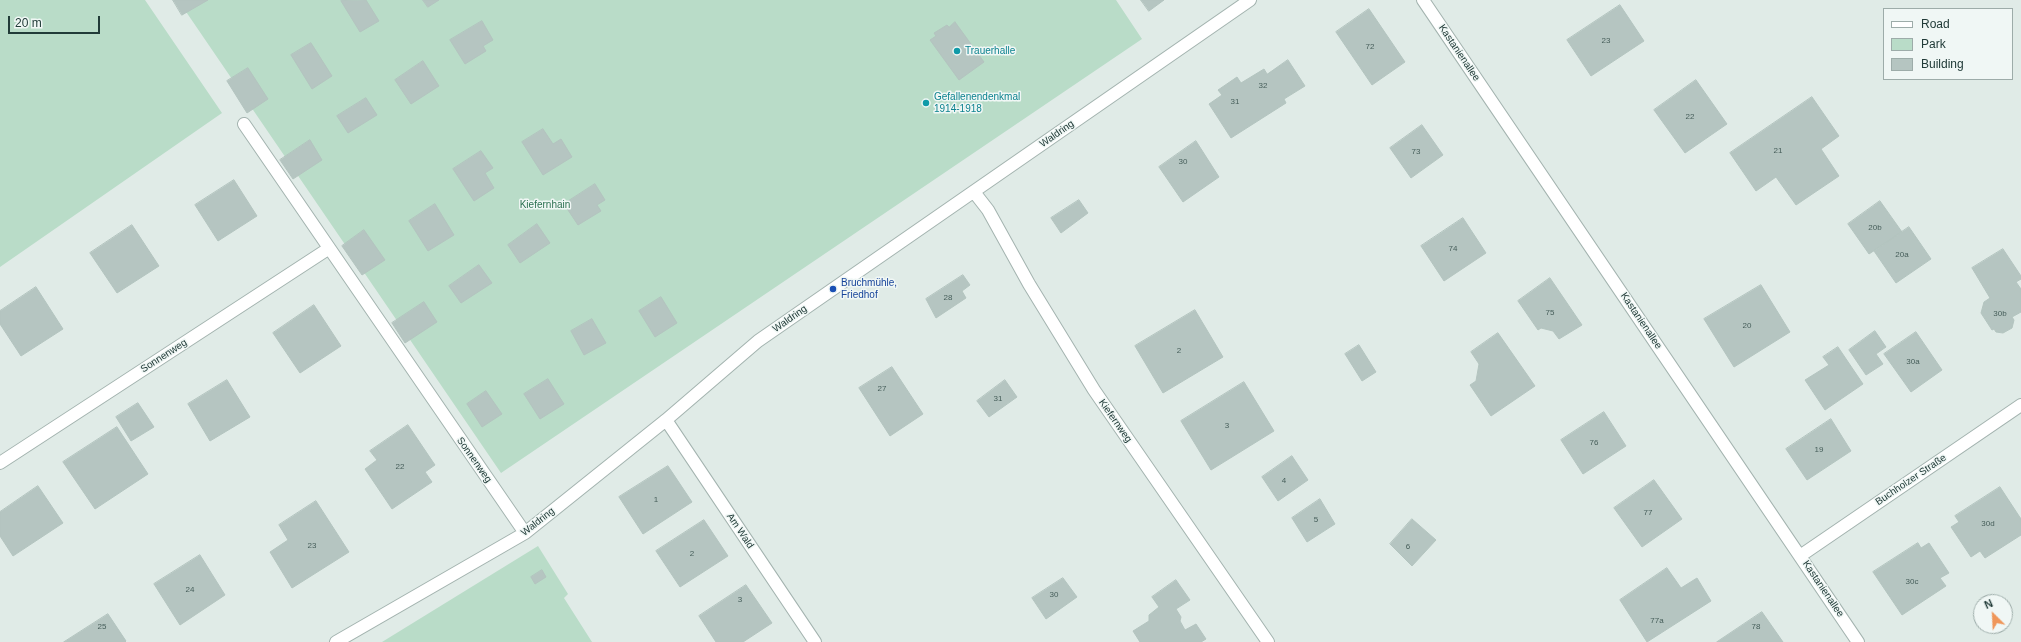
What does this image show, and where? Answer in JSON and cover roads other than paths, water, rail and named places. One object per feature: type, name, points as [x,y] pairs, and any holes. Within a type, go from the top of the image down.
[{"type":"street","name":"Waldring","points":[[336,642],[525,533],[666,420],[758,341],[1250,0]]},
{"type":"street","name":"Kastanienallee","points":[[1423,0],[1858,642]]},
{"type":"street","name":"Sonnenweg","points":[[244,124],[328,249],[525,533]]},
{"type":"street","name":"Kiefernweg","points":[[974,192],[988,210],[1029,284],[1094,390],[1268,642]]},
{"type":"street","name":"Sonnenweg","points":[[0,463],[328,249]]},
{"type":"street","name":"Buchholzer Straße","points":[[1800,556],[2021,405]]},
{"type":"street","name":"Am Wald","points":[[666,420],[815,642]]},
{"type":"place","name":"Trauerhalle","points":[[957,51]]},
{"type":"place","name":"Gefallenendenkmal 1914-1918","points":[[926,103]]},
{"type":"place","name":"Bruchmühle, Friedhof","points":[[833,289]]},
{"type":"park label","name":"Kiefernhain","points":[[545,205]]}]
